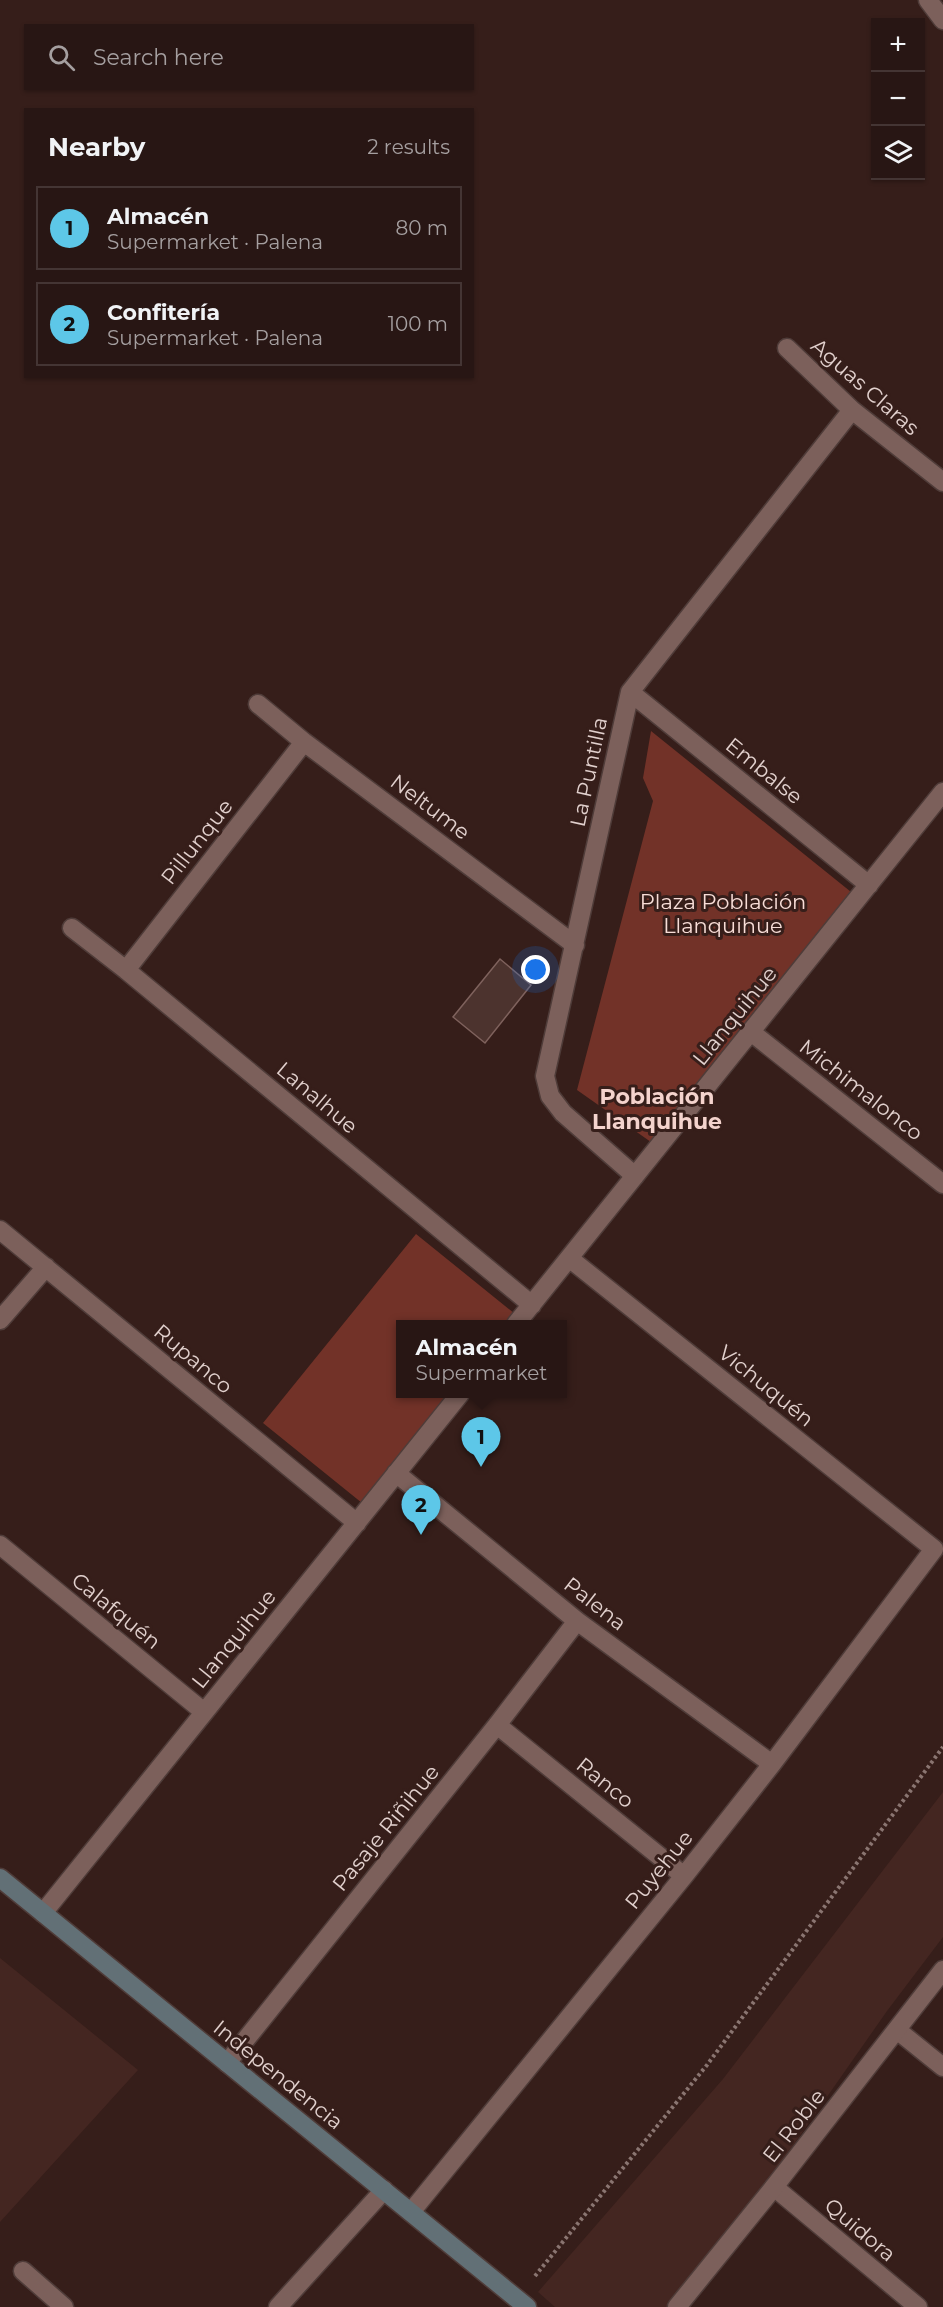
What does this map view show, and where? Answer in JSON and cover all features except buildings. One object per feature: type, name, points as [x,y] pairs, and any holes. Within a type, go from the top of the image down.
[{"type":"main road","name":"Independencia","points":[[0,1878],[522,2303]]},
{"type":"street","points":[[928,0],[943,20]]},
{"type":"street","name":"Aguas Claras","points":[[787,348],[852,410],[943,482]]},
{"type":"street","name":"La Puntilla","points":[[635,1176],[563,1113],[549,1096],[545,1076],[630,692],[852,410]]},
{"type":"street","name":"Embalse","points":[[630,692],[869,885]]},
{"type":"street","name":"Neltume","points":[[258,704],[304,742],[575,945]]},
{"type":"street","name":"Pillunque","points":[[126,970],[304,742]]},
{"type":"street","name":"Llanquihue","points":[[519,1320],[943,792]]},
{"type":"street","name":"Lanalhue","points":[[72,928],[532,1305]]},
{"type":"street","name":"Michimalonco","points":[[751,1032],[943,1184]]},
{"type":"street","name":"Rupanco","points":[[0,1230],[357,1523]]},
{"type":"street","name":"Vichuquén","points":[[570,1258],[934,1550]]},
{"type":"street","points":[[0,1320],[45,1266]]},
{"type":"street","name":"Llanquihue","points":[[43,1913],[457,1398]]},
{"type":"street","name":"Palena","points":[[396,1473],[577,1621],[772,1764]]},
{"type":"street","name":"Calafquén","points":[[0,1545],[204,1712]]},
{"type":"street","name":"Puyehue","points":[[411,2212],[772,1764],[934,1550]]},
{"type":"street","name":"Pasaje Riñihue","points":[[227,2063],[497,1725],[577,1621]]},
{"type":"street","name":"Ranco","points":[[497,1725],[684,1875]]},
{"type":"street","name":"El Roble","points":[[677,2307],[943,1970]]},
{"type":"street","points":[[897,2030],[943,2067]]},
{"type":"street","name":"Quidora","points":[[774,2187],[918,2307]]},
{"type":"street","points":[[278,2307],[384,2190]]},
{"type":"street","points":[[23,2271],[64,2307]]},
{"type":"path","points":[[522,2303],[707,2065],[943,1747]]},
{"type":"shaded area","points":[[943,1792],[943,1937],[887,2011],[771,2177],[667,2307],[555,2307],[538,2292],[723,2079]]},
{"type":"shaded area","points":[[0,1958],[138,2070],[0,2222]]},
{"type":"green space","name":"Plaza Población Llanquihue","points":[[651,731],[861,900],[658,1147],[577,1090],[653,801],[643,778]]},
{"type":"green space","points":[[416,1234],[515,1314],[510,1320],[396,1320],[396,1398],[448,1398],[362,1503],[263,1423]]},
{"type":"place","name":"Almacén","points":[[481,1467]]},
{"type":"place","name":"Confitería","points":[[421,1535]]},
{"type":"district","name":"Población Llanquihue","points":[[657,1108]]}]
